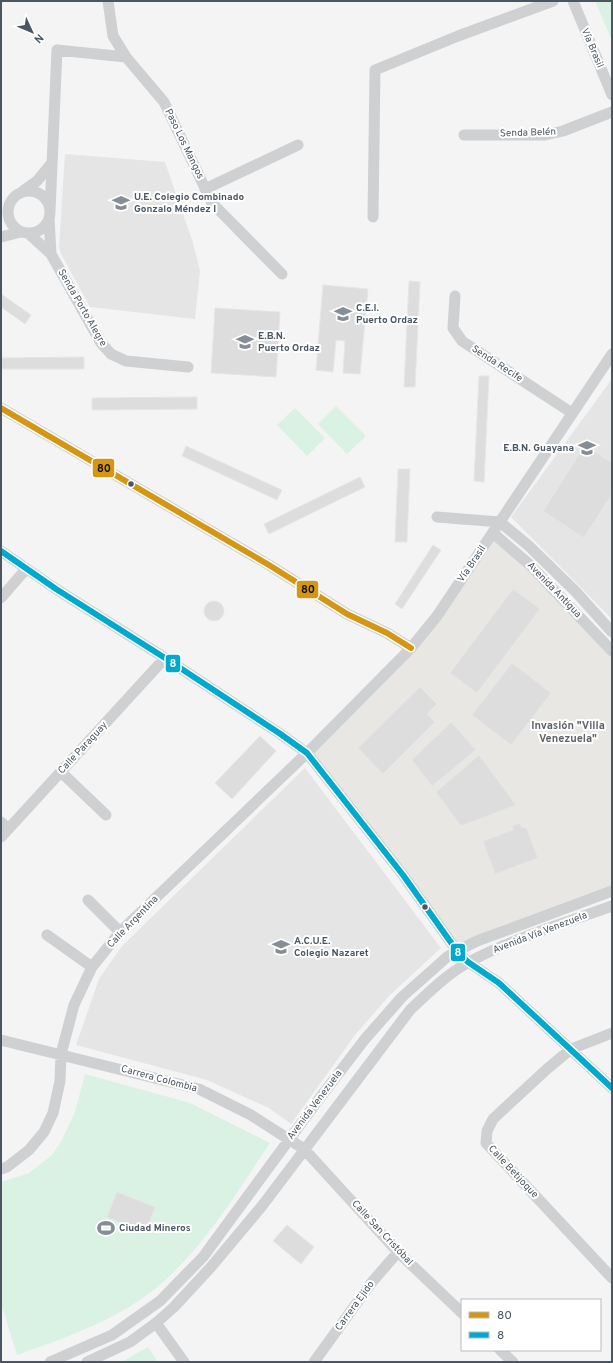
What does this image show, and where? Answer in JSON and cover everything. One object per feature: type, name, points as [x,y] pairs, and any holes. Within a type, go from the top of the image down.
[{"type":"street","name":"Paso Los Mangos","points":[[108,1],[113,36],[126,57],[164,102],[212,203],[282,274]]},
{"type":"street","points":[[372,217],[375,70],[458,36],[553,1]]},
{"type":"street","name":"Vía Brasil","points":[[573,1],[612,94]]},
{"type":"street","points":[[51,254],[51,164],[57,50],[126,57]]},
{"type":"street","name":"Senda Belén","points":[[464,135],[545,134],[563,131],[612,112]]},
{"type":"street","points":[[205,189],[298,145]]},
{"type":"street","points":[[51,164],[37,181],[12,199],[8,205],[7,211],[8,218],[15,228],[24,233],[51,254]]},
{"type":"street","points":[[1,237],[35,232],[46,224],[50,215],[49,204],[44,197],[38,193],[23,191]]},
{"type":"street","points":[[1,203],[12,199]]},
{"type":"street","name":"Senda Porto Alegre","points":[[51,254],[101,343],[111,354],[126,360],[188,366]]},
{"type":"street","name":"Senda Recife","points":[[455,296],[453,328],[462,341],[572,413]]},
{"type":"street","name":"Vía Brasil","points":[[307,753],[411,648],[437,616],[612,354]]},
{"type":"street","points":[[1,408],[269,565],[347,614],[387,633],[411,648]]},
{"type":"street","points":[[437,518],[500,522]]},
{"type":"street","name":"Avenida Antigua","points":[[500,522],[529,546],[576,592],[612,632]]},
{"type":"street","name":"Avenida Antigua","points":[[493,533],[530,564],[612,652]]},
{"type":"street","points":[[1,551],[56,589],[165,658],[307,753],[403,875],[457,951],[468,962],[499,983],[612,1088]]},
{"type":"street","points":[[1,598],[26,568]]},
{"type":"street","name":"Calle Paraguay","points":[[3,829],[61,772],[165,658]]},
{"type":"street","name":"Calle Argentina","points":[[1,1169],[7,1167],[29,1150],[44,1132],[53,1113],[60,1081],[62,1054],[74,1005],[92,967],[120,932],[307,753]]},
{"type":"street","points":[[61,772],[106,815]]},
{"type":"street","name":"Avenida Venezuela","points":[[50,1362],[112,1335],[160,1301],[203,1257],[365,1039],[402,997],[422,978],[457,951],[477,941],[612,891]]},
{"type":"street","points":[[88,900],[120,932]]},
{"type":"street","name":"Avenida Vía Venezuela","points":[[468,962],[512,943],[612,906]]},
{"type":"street","points":[[47,935],[92,967]]},
{"type":"street","name":"Avenida Venezuela","points":[[87,1362],[130,1342],[156,1323],[174,1307],[211,1267],[262,1206],[410,1010],[432,989],[468,962]]},
{"type":"street","points":[[571,1049],[612,1033]]},
{"type":"street","name":"Carrera Colombia","points":[[1,1040],[199,1089],[252,1115],[304,1149]]},
{"type":"street","name":"Calle Betijoque","points":[[571,1049],[493,1119],[487,1131],[486,1144],[612,1278]]},
{"type":"street","name":"Calle San Cristóbal","points":[[304,1149],[398,1252],[461,1312]]},
{"type":"street","name":"Carrera Ejido","points":[[314,1362],[372,1282],[398,1252]]},
{"type":"street","points":[[156,1323],[184,1362]]},
{"type":"street","points":[[501,1351],[513,1362]]},
{"type":"shaded area","name":"U.E. Colegio Combinado Gonzalo Méndez I","points":[[65,154],[165,162],[193,243],[200,271],[195,319],[90,307],[61,254],[59,247]]},
{"type":"shaded area","name":"E.B.N. Guayana","points":[[612,379],[612,619],[511,517]]},
{"type":"shaded area","points":[[493,533],[612,651],[612,891],[457,951],[307,753],[411,648]]},
{"type":"shaded area","name":"A.C.U.E. Colegio Nazaret","points":[[305,768],[441,948],[389,996],[355,1035],[291,1124],[269,1108],[207,1080],[76,1045],[99,979],[122,946]]},
{"type":"green space","points":[[595,1],[612,1],[612,41]]},
{"type":"green space","points":[[336,406],[366,436],[347,454],[318,424]]},
{"type":"green space","points":[[295,408],[325,438],[307,456],[277,425]]},
{"type":"green space","name":"Ciudad Mineros","points":[[85,1074],[190,1103],[270,1143],[218,1220],[204,1238],[173,1273],[156,1288],[124,1310],[89,1328],[17,1355],[1,1303],[1,1182],[29,1173],[52,1155],[62,1140],[75,1112]]},
{"type":"green space","points":[[148,1347],[158,1362],[121,1362]]},
{"type":"building","points":[[409,281],[420,282],[415,387],[404,387]]},
{"type":"building","name":"C.E.I. Puerto Ordaz","points":[[323,285],[368,289],[360,374],[343,373],[345,341],[336,340],[333,372],[316,370]]},
{"type":"building","points":[[1,294],[31,315],[25,324],[1,307]]},
{"type":"building","name":"E.B.N. Puerto Ordaz","points":[[215,308],[280,312],[276,377],[211,373]]},
{"type":"building","points":[[84,357],[84,369],[1,369],[1,358]]},
{"type":"building","points":[[479,376],[489,376],[484,482],[474,481]]},
{"type":"building","points":[[197,397],[197,409],[92,410],[92,398]]},
{"type":"building","points":[[585,445],[612,463],[612,494],[584,538],[543,511]]},
{"type":"building","points":[[186,446],[282,490],[277,500],[182,456]]},
{"type":"building","points":[[398,469],[410,469],[407,542],[395,542]]},
{"type":"building","points":[[360,477],[365,487],[269,534],[264,524]]},
{"type":"building","points":[[433,545],[441,550],[402,609],[395,604]]},
{"type":"building","points":[[513,589],[540,609],[477,693],[450,673]]},
{"type":"building","points":[[214,601],[221,604],[224,611],[221,618],[214,621],[207,618],[204,611],[207,604]]},
{"type":"building","points":[[512,663],[551,693],[511,745],[472,715]]},
{"type":"building","points":[[420,687],[437,704],[427,714],[435,722],[383,774],[358,748]]},
{"type":"building","points":[[451,722],[476,750],[432,786],[412,760]]},
{"type":"building","points":[[260,736],[276,751],[232,799],[215,783]]},
{"type":"building","points":[[479,755],[516,805],[461,826],[436,792]]},
{"type":"building","points":[[520,823],[522,828],[526,827],[538,858],[495,874],[483,841],[513,830],[512,826]]},
{"type":"building","points":[[117,1192],[155,1207],[145,1233],[107,1217]]},
{"type":"building","points":[[287,1225],[314,1247],[301,1264],[273,1241]]},
{"type":"transit line","name":"80","points":[[1,408],[269,565],[347,614],[387,633],[411,648]]},
{"type":"transit line","name":"8","points":[[1,551],[56,589],[165,658],[307,753],[403,875],[457,951],[468,962],[499,983],[612,1088]]},
{"type":"place","name":"U.E. Colegio Combinado Gonzalo Méndez I","points":[[121,203]]},
{"type":"place","name":"C.E.I. Puerto Ordaz","points":[[343,314]]},
{"type":"place","name":"E.B.N. Puerto Ordaz","points":[[245,342]]},
{"type":"place","name":"E.B.N. Guayana","points":[[587,448]]},
{"type":"place","name":"A.C.U.E. Colegio Nazaret","points":[[281,947]]},
{"type":"place","name":"Ciudad Mineros","points":[[106,1228]]},
{"type":"district","name":"Invasión \"Villa Venezuela\"","points":[[568,732]]}]
